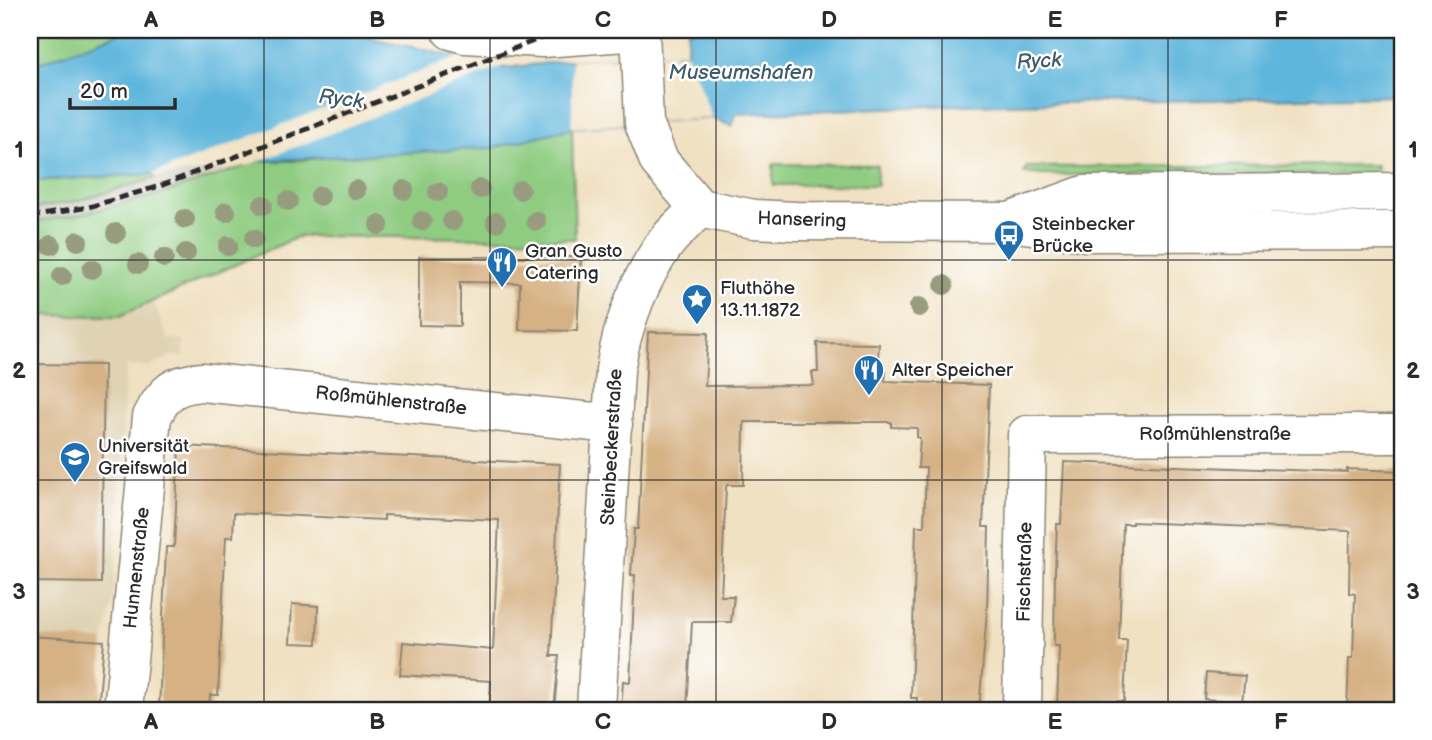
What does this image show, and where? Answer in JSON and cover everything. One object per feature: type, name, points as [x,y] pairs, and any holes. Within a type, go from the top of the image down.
[{"type":"street","points":[[451,30],[465,34],[542,38],[640,39],[644,123],[659,161],[699,208]]},
{"type":"street","name":"Hansering","points":[[1010,222],[1084,195],[1402,192]]},
{"type":"street","name":"Hansering","points":[[699,208],[754,219],[1010,222],[1086,232],[1402,231]]},
{"type":"street","name":"Steinbeckerstraße","points":[[596,710],[615,370],[620,338],[629,311],[668,240],[699,208]]},
{"type":"street","name":"Roßmühlenstraße","points":[[170,390],[185,383],[202,382],[613,424]]},
{"type":"street","name":"Hunnenstraße","points":[[123,710],[152,416],[160,400],[170,390]]},
{"type":"street","name":"Roßmühlenstraße","points":[[1027,435],[1402,434]]},
{"type":"street","name":"Fischstraße","points":[[1022,710],[1027,435]]},
{"type":"shaded area","points":[[511,41],[538,45],[165,193],[81,214],[30,222],[30,209],[77,201],[155,178]]},
{"type":"shaded area","name":"Universität Greifswald","points":[[154,303],[168,339],[184,339],[184,357],[172,356],[150,367],[126,366],[113,601],[104,641],[98,710],[30,710],[30,315],[120,316]]},
{"type":"green space","points":[[30,30],[129,30],[30,66]]},
{"type":"green space","points":[[572,128],[575,239],[300,236],[120,316],[30,315],[30,222],[81,214],[165,193],[260,161],[294,161]]},
{"type":"green space","points":[[773,164],[877,165],[877,185],[773,185]]},
{"type":"green space","points":[[1377,165],[1376,174],[1024,173],[1027,167]]},
{"type":"green space","points":[[153,174],[155,178],[77,201],[30,209],[30,181]]},
{"type":"water","points":[[129,30],[336,30],[506,68],[563,61],[687,53],[688,30],[1402,30],[1402,96],[957,105],[736,114],[732,126],[712,118],[572,128],[492,148],[260,161],[153,174],[30,181],[30,66]]},
{"type":"pier","points":[[687,53],[712,118],[572,128],[572,60]]},
{"type":"pier","points":[[464,55],[509,64],[247,166],[155,177],[153,174]]},
{"type":"building","points":[[419,257],[581,257],[577,331],[519,330],[520,283],[460,282],[460,326],[419,325]]},
{"type":"building","points":[[648,332],[708,333],[705,386],[814,385],[812,372],[818,372],[817,343],[879,344],[877,372],[886,372],[885,381],[989,385],[983,527],[989,527],[987,611],[979,710],[916,710],[917,698],[911,698],[916,526],[924,526],[926,468],[918,468],[920,438],[917,437],[917,428],[891,427],[891,422],[744,422],[743,485],[726,487],[721,596],[734,596],[731,622],[692,622],[687,710],[621,710],[623,681],[630,682],[635,575],[631,575],[634,529],[638,529]]},
{"type":"building","points":[[30,364],[104,365],[101,583],[30,582]]},
{"type":"building","points":[[179,446],[560,464],[551,656],[559,656],[554,710],[489,710],[491,681],[400,675],[403,642],[493,650],[499,520],[384,515],[384,520],[234,513],[233,537],[226,537],[218,695],[210,695],[209,710],[159,710],[166,547],[174,547]]},
{"type":"building","points":[[1064,462],[1347,472],[1347,469],[1402,471],[1402,710],[1347,710],[1349,658],[1353,658],[1355,594],[1349,593],[1350,531],[1132,522],[1123,524],[1119,640],[1127,640],[1124,701],[1116,701],[1115,710],[1057,710],[1059,646],[1054,646],[1055,572]]},
{"type":"building","points":[[292,604],[318,606],[317,644],[290,643]]},
{"type":"building","points":[[30,636],[104,641],[98,710],[30,710]]},
{"type":"building","points":[[1206,673],[1245,676],[1242,702],[1204,699]]},
{"type":"railway","points":[[30,217],[89,207],[160,186],[562,30]]},
{"type":"place","name":"Steinbecker Brücke","points":[[1009,262]]},
{"type":"place","name":"Gran Gusto Catering","points":[[502,289]]},
{"type":"place","name":"Fluthöhe 13.11.1872","points":[[697,326]]},
{"type":"place","name":"Alter Speicher","points":[[869,397]]},
{"type":"place","name":"Universität Greifswald","points":[[75,484]]},
{"type":"water label","name":"Ryck","points":[[1039,61]]},
{"type":"water label","name":"Museumshafen","points":[[741,72]]},
{"type":"water label","name":"Ryck","points":[[341,99]]}]
